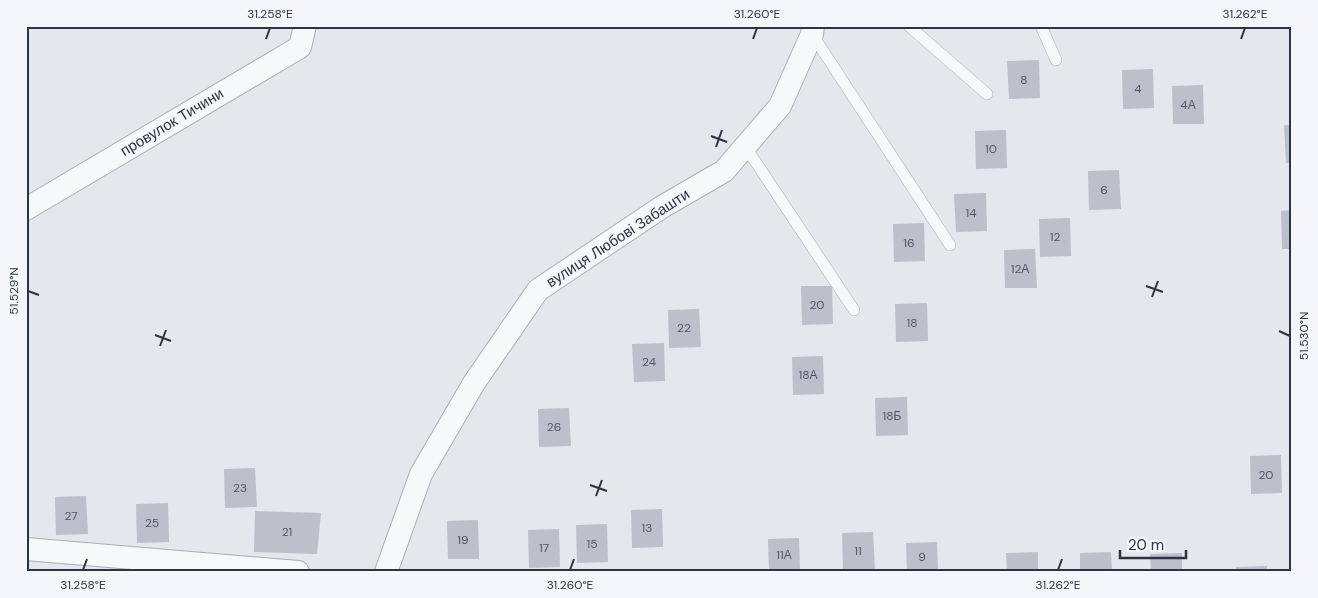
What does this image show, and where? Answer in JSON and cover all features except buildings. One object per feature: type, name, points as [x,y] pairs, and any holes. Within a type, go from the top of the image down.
[{"type":"street","name":"провулок Тичини","points":[[26,208],[300,47],[305,26]]},
{"type":"street","name":"вулиця Любові Забашти","points":[[386,572],[421,474],[474,383],[538,290],[662,207],[724,171],[780,106],[812,30]]},
{"type":"street","points":[[26,549],[298,572]]},
{"type":"lane","points":[[909,26],[987,94]]},
{"type":"lane","points":[[1041,26],[1056,60]]},
{"type":"lane","points":[[812,30],[950,245]]},
{"type":"lane","points":[[745,146],[854,310]]}]
